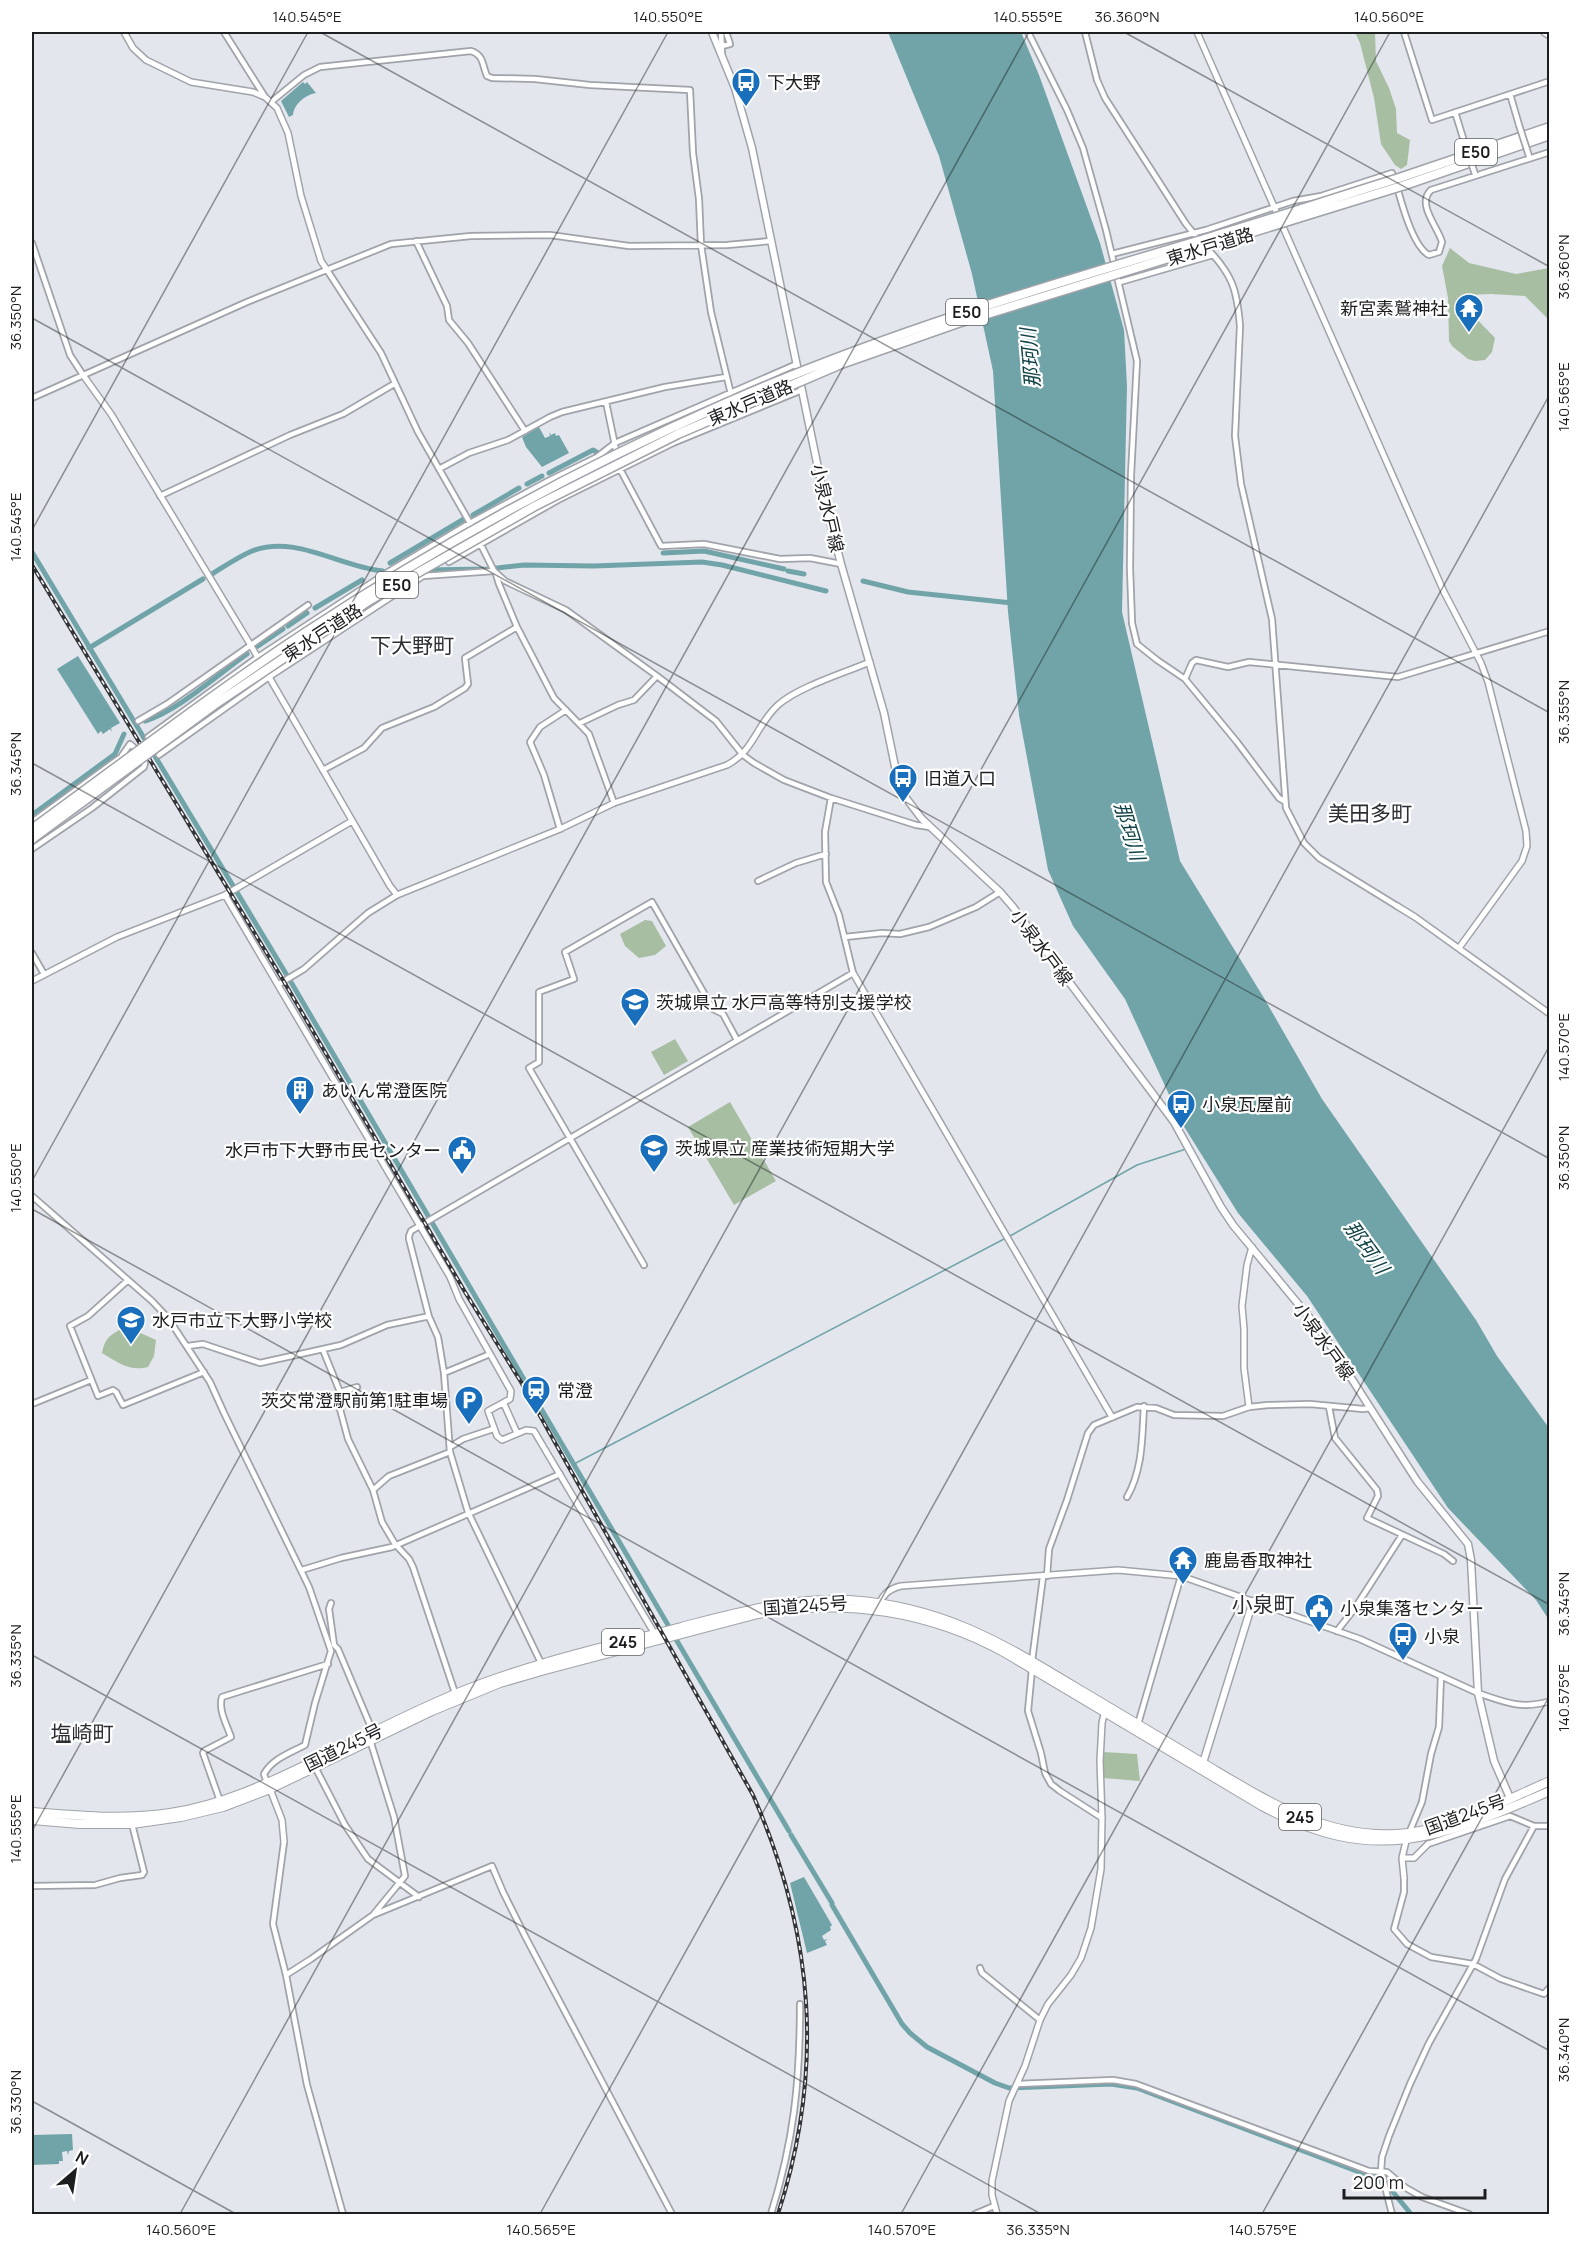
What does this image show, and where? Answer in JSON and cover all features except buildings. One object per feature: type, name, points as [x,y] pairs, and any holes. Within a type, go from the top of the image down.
[{"type":"highway","name":"東水戸道路","points":[[32,829],[238,678],[365,594],[530,499],[674,427],[790,376],[878,342],[1000,300],[1403,181],[1550,127]]},
{"type":"highway","name":"東水戸道路","points":[[32,839],[214,705],[370,600],[535,506],[678,434],[794,383],[937,330],[1550,135]]},
{"type":"highway","name":"国道245号","points":[[32,1820],[80,1824],[132,1824],[201,1813],[244,1800],[373,1732],[456,1697],[543,1667],[657,1637],[758,1614],[820,1607],[878,1606],[966,1634],[1032,1665],[1202,1766]]},
{"type":"highway","name":"国道245号","points":[[32,1812],[101,1818],[130,1817],[165,1814],[220,1802],[269,1786],[315,1767],[456,1697]]},
{"type":"highway","name":"国道245号","points":[[1106,1709],[1138,1724],[1271,1811],[1333,1836],[1366,1840],[1438,1834],[1470,1824],[1538,1791],[1550,1781]]},
{"type":"highway","name":"国道245号","points":[[1408,1836],[1456,1821],[1510,1798],[1538,1791],[1550,1791]]},
{"type":"main road","name":"小泉水戸線","points":[[712,32],[722,50],[744,115],[824,497],[884,713],[898,781],[913,809],[1000,892],[1169,1114],[1221,1207],[1323,1334],[1417,1481],[1469,1547],[1478,1693],[1494,1761],[1510,1798]]},
{"type":"main road","points":[[1545,32],[1550,35]]},
{"type":"main road","points":[[1202,1766],[1253,1601]]},
{"type":"street","points":[[123,32],[133,48],[146,60],[191,82],[253,92],[272,102],[283,117],[301,196],[321,261],[372,337],[394,384],[481,544],[517,627],[554,698],[580,723],[594,742],[614,803]]},
{"type":"street","points":[[224,32],[265,97]]},
{"type":"street","points":[[721,32],[722,50]]},
{"type":"street","points":[[722,50],[730,44],[726,32]]},
{"type":"street","points":[[1028,32],[1077,132],[1112,254],[1137,362],[1131,475],[1132,623],[1137,644],[1185,679],[1279,798],[1284,801]]},
{"type":"street","points":[[1086,32],[1097,80],[1105,98],[1192,232],[1229,273],[1239,310],[1235,436],[1241,484],[1272,619],[1284,801],[1297,831],[1319,858],[1397,906],[1550,1014]]},
{"type":"street","points":[[1197,32],[1444,592],[1477,654],[1488,682],[1526,831],[1527,846],[1522,861],[1459,948]]},
{"type":"street","points":[[1404,32],[1432,120],[1550,81]]},
{"type":"street","points":[[272,102],[303,75],[320,67],[471,51],[481,58],[487,76],[492,78],[690,90],[701,245],[711,312],[731,394],[733,417]]},
{"type":"street","points":[[1510,94],[1530,158]]},
{"type":"street","points":[[1455,112],[1476,175]]},
{"type":"street","points":[[1112,254],[1238,220],[1274,207],[1321,196],[1392,173],[1414,236],[1421,250],[1429,255],[1439,252],[1442,242],[1428,213],[1425,201],[1427,193],[1436,187],[1550,152]]},
{"type":"street","points":[[32,398],[247,302],[379,248],[416,241],[471,236],[550,235],[629,246],[771,241]]},
{"type":"street","points":[[416,241],[447,306],[449,320],[468,343],[525,431]]},
{"type":"street","points":[[32,243],[70,355],[111,414],[258,657],[397,895]]},
{"type":"street","points":[[1119,282],[1214,255]]},
{"type":"street","points":[[148,737],[258,657],[377,579],[470,523],[597,457],[615,443],[731,394],[759,378],[797,364]]},
{"type":"street","points":[[439,469],[469,453],[508,440],[556,414],[665,387],[726,377]]},
{"type":"street","points":[[160,496],[290,435],[343,414],[394,384]]},
{"type":"street","points":[[438,542],[449,562],[558,500],[673,443],[802,390]]},
{"type":"street","points":[[606,402],[620,470],[661,546],[704,544],[780,559],[810,558],[841,564]]},
{"type":"street","points":[[159,755],[269,677],[423,576],[494,570],[505,581],[566,610],[657,676],[716,721],[743,754],[754,763],[784,780],[831,798],[916,825],[930,827]]},
{"type":"street","points":[[377,579],[390,597]]},
{"type":"street","points":[[138,721],[167,704],[308,605]]},
{"type":"street","points":[[323,770],[364,748],[382,728],[434,707],[465,688],[468,684],[465,658],[517,627]]},
{"type":"street","points":[[1185,679],[1192,663],[1196,660],[1228,667],[1249,662],[1398,677],[1550,631]]},
{"type":"street","points":[[279,984],[289,980],[349,928],[397,895],[560,829],[614,803],[727,765],[743,754],[772,711],[787,698],[870,662]]},
{"type":"street","points":[[580,723],[634,700],[657,676]]},
{"type":"street","points":[[560,829],[544,775],[530,742],[540,727],[566,710]]},
{"type":"street","points":[[32,822],[121,757],[130,744],[136,747],[145,763],[144,767],[92,808],[32,849]]},
{"type":"street","points":[[831,798],[825,832],[826,882],[834,897],[853,973],[1112,1417]]},
{"type":"street","points":[[32,981],[117,937],[225,895],[352,821]]},
{"type":"street","points":[[758,880],[796,863],[826,854]]},
{"type":"street","points":[[845,937],[882,933],[900,934],[929,927],[975,907],[1000,892]]},
{"type":"street","points":[[225,895],[450,1277],[459,1299],[511,1391],[510,1399],[488,1411],[497,1436],[502,1440],[526,1430],[534,1431],[657,1637]]},
{"type":"street","points":[[644,1265],[529,1068],[539,1062],[539,992],[574,979],[565,952],[652,902],[713,1009],[723,1014],[737,1040]]},
{"type":"street","points":[[32,953],[44,974]]},
{"type":"street","points":[[543,1667],[468,1512],[450,1449],[444,1373],[438,1337],[429,1317],[409,1236],[411,1231],[853,973]]},
{"type":"street","points":[[32,1196],[127,1281],[137,1287],[168,1318],[204,1371],[302,1570],[333,1646],[338,1649],[373,1732],[369,1741],[394,1817],[405,1870],[405,1876],[373,1915]]},
{"type":"street","points":[[1249,1407],[1244,1368],[1242,1306],[1247,1265],[1252,1247]]},
{"type":"street","points":[[127,1281],[88,1316],[70,1326],[98,1396],[113,1390],[123,1406],[204,1371]]},
{"type":"street","points":[[188,1346],[202,1344],[260,1363],[323,1350],[341,1345],[387,1325],[429,1317]]},
{"type":"street","points":[[323,1350],[340,1392]]},
{"type":"street","points":[[444,1373],[490,1354]]},
{"type":"street","points":[[32,1404],[91,1380]]},
{"type":"street","points":[[357,1387],[340,1392],[337,1398],[348,1439],[373,1490],[382,1522],[394,1543],[410,1559],[456,1697]]},
{"type":"street","points":[[504,1404],[517,1433]]},
{"type":"street","points":[[1102,1818],[1051,1784],[1045,1773],[1028,1711],[1032,1665],[1049,1549],[1088,1433],[1094,1425],[1144,1406],[1174,1415],[1223,1416],[1249,1407],[1310,1404],[1370,1408]]},
{"type":"street","points":[[1127,1497],[1136,1482],[1141,1456],[1144,1406]]},
{"type":"street","points":[[1329,1407],[1335,1438],[1377,1490],[1378,1496],[1367,1518],[1444,1554],[1453,1561]]},
{"type":"street","points":[[373,1490],[389,1476],[450,1449],[463,1439],[493,1429]]},
{"type":"street","points":[[302,1570],[394,1543],[560,1474]]},
{"type":"street","points":[[1337,1631],[1355,1608],[1402,1535]]},
{"type":"street","points":[[878,1606],[889,1590],[901,1586],[1118,1570],[1181,1576],[1381,1647],[1494,1700],[1527,1706],[1550,1701]]},
{"type":"street","points":[[1138,1724],[1181,1576]]},
{"type":"street","points":[[331,1603],[333,1646],[317,1694],[305,1745],[278,1758],[264,1774],[282,1820],[284,1842],[273,1924],[286,1975],[307,2085],[343,2214]]},
{"type":"street","points":[[220,1802],[203,1753],[204,1750],[231,1737],[222,1712],[220,1701],[222,1697],[328,1664]]},
{"type":"street","points":[[1441,1676],[1439,1726],[1422,1802],[1402,1857],[1404,1892],[1394,1929],[1412,1948],[1431,1957],[1473,1964],[1501,1978],[1544,1994],[1550,1987]]},
{"type":"street","points":[[997,2214],[992,2181],[1006,2111],[1040,2020],[1048,2004],[1071,1975],[1087,1945],[1101,1869],[1100,1761],[1106,1709]]},
{"type":"street","points":[[315,1767],[333,1804],[368,1859],[419,1897]]},
{"type":"street","points":[[1402,1857],[1414,1858],[1428,1844],[1510,1816],[1534,1826],[1550,1826]]},
{"type":"street","points":[[32,1886],[95,1885],[142,1875],[144,1872],[132,1824]]},
{"type":"street","points":[[1392,2214],[1381,2171],[1386,2146],[1429,2043],[1473,1964],[1504,1879],[1534,1826]]},
{"type":"street","points":[[286,1975],[373,1915],[492,1866],[526,1938],[672,2214]]},
{"type":"street","points":[[980,1968],[982,1973],[1040,2020]]},
{"type":"street","points":[[771,2214],[784,2171],[797,2103],[800,2004]]},
{"type":"street","points":[[1015,2087],[1124,2081],[1369,2171],[1388,2172],[1422,2198],[1469,2214]]},
{"type":"street","points":[[975,2214],[994,2206]]},
{"type":"green space","points":[[1355,32],[1375,33],[1376,61],[1396,109],[1397,133],[1410,140],[1407,165],[1401,169],[1395,165],[1381,144],[1374,98]]},
{"type":"green space","points":[[1450,248],[1469,263],[1516,274],[1549,268],[1549,320],[1525,296],[1467,295],[1466,308],[1495,338],[1492,352],[1485,360],[1468,359],[1449,341],[1448,298],[1442,266]]},
{"type":"green space","points":[[645,920],[652,921],[666,946],[655,955],[639,958],[625,946],[620,934]]},
{"type":"green space","points":[[675,1039],[688,1061],[664,1075],[651,1052]]},
{"type":"green space","points":[[730,1102],[776,1181],[734,1205],[688,1127]]},
{"type":"green space","points":[[125,1326],[156,1340],[154,1356],[148,1367],[129,1367],[102,1353],[108,1339]]},
{"type":"green space","points":[[1103,1752],[1137,1754],[1140,1781],[1103,1778]]},
{"type":"water","name":"那珂川","points":[[888,32],[1021,32],[1039,75],[1100,243],[1124,330],[1127,386],[1122,612],[1180,861],[1264,998],[1322,1099],[1476,1320],[1497,1356],[1549,1428],[1549,1620],[1536,1600],[1448,1508],[1307,1296],[1238,1213],[1183,1125],[1125,999],[1073,926],[1048,870],[1019,715],[1008,612],[993,371],[972,274],[939,156]]},
{"type":"water","points":[[303,82],[305,84],[307,82],[316,93],[301,101],[295,107],[293,115],[289,117],[281,101]]},
{"type":"water","points":[[539,427],[545,438],[550,436],[549,432],[551,435],[555,433],[556,436],[559,435],[569,453],[542,467],[526,447],[522,437]]},
{"type":"water","points":[[78,656],[120,723],[111,728],[112,732],[110,729],[103,734],[101,731],[98,734],[57,669]]},
{"type":"water","points":[[804,1877],[832,1925],[831,1930],[822,1936],[824,1940],[828,1939],[825,1941],[827,1945],[807,1953],[790,1883]]},
{"type":"water","points":[[72,2134],[73,2150],[69,2151],[68,2155],[67,2151],[62,2152],[63,2161],[59,2161],[59,2164],[32,2165],[32,2135]]},
{"type":"waterway","points":[[549,473],[593,450],[598,453]]},
{"type":"waterway","points":[[527,484],[542,476]]},
{"type":"waterway","points":[[473,515],[519,488]]},
{"type":"waterway","points":[[390,563],[464,519]]},
{"type":"waterway","points":[[212,574],[252,551],[285,546],[383,571]]},
{"type":"waterway","points":[[663,553],[704,551],[784,569]]},
{"type":"waterway","points":[[32,552],[288,977],[668,1625]]},
{"type":"waterway","points":[[425,570],[489,569],[524,565],[594,566],[702,562],[826,591]]},
{"type":"waterway","points":[[788,571],[804,574]]},
{"type":"waterway","points":[[89,648],[203,579]]},
{"type":"waterway","points":[[315,608],[362,580]]},
{"type":"waterway","points":[[863,581],[908,592],[1012,603]]},
{"type":"waterway","points":[[288,626],[307,613]]},
{"type":"waterway","points":[[258,646],[283,629]]},
{"type":"waterway","points":[[145,721],[184,701],[247,654]]},
{"type":"waterway","points":[[32,815],[115,754],[124,734]]},
{"type":"waterway","points":[[1010,1236],[1137,1165],[1186,1149]]},
{"type":"waterway","points":[[574,1464],[1006,1238]]},
{"type":"waterway","points":[[677,1641],[789,1831]]},
{"type":"waterway","points":[[791,1835],[832,1903]]},
{"type":"waterway","points":[[832,1905],[902,2024],[927,2047],[1009,2088],[1111,2084],[1137,2088],[1375,2178],[1388,2186],[1411,2214]]},
{"type":"railway","points":[[32,565],[283,980],[465,1292],[521,1382],[753,1795],[774,1847],[789,1899],[800,1950],[806,2002],[807,2054],[802,2107],[793,2160],[778,2214]]},
{"type":"place","name":"下大野","points":[[746,108]]},
{"type":"place","name":"新宮素鷲神社","points":[[1469,334]]},
{"type":"place","name":"旧道入口","points":[[903,804]]},
{"type":"place","name":"茨城県立 水戸高等特別支援学校","points":[[635,1028]]},
{"type":"place","name":"あいん常澄医院","points":[[300,1116]]},
{"type":"place","name":"小泉瓦屋前","points":[[1181,1130]]},
{"type":"place","name":"茨城県立 産業技術短期大学","points":[[654,1174]]},
{"type":"place","name":"水戸市下大野市民センター","points":[[462,1176]]},
{"type":"place","name":"水戸市立下大野小学校","points":[[131,1346]]},
{"type":"place","name":"常澄","points":[[536,1416]]},
{"type":"place","name":"茨交常澄駅前第1駐車場","points":[[469,1426]]},
{"type":"place","name":"鹿島香取神社","points":[[1183,1586]]},
{"type":"place","name":"小泉集落センター","points":[[1319,1634]]},
{"type":"place","name":"小泉","points":[[1403,1662]]},
{"type":"district","name":"下大野町","points":[[412,645]]},
{"type":"district","name":"美田多町","points":[[1370,813]]},
{"type":"district","name":"小泉町","points":[[1263,1604]]},
{"type":"district","name":"塩崎町","points":[[82,1733]]}]
